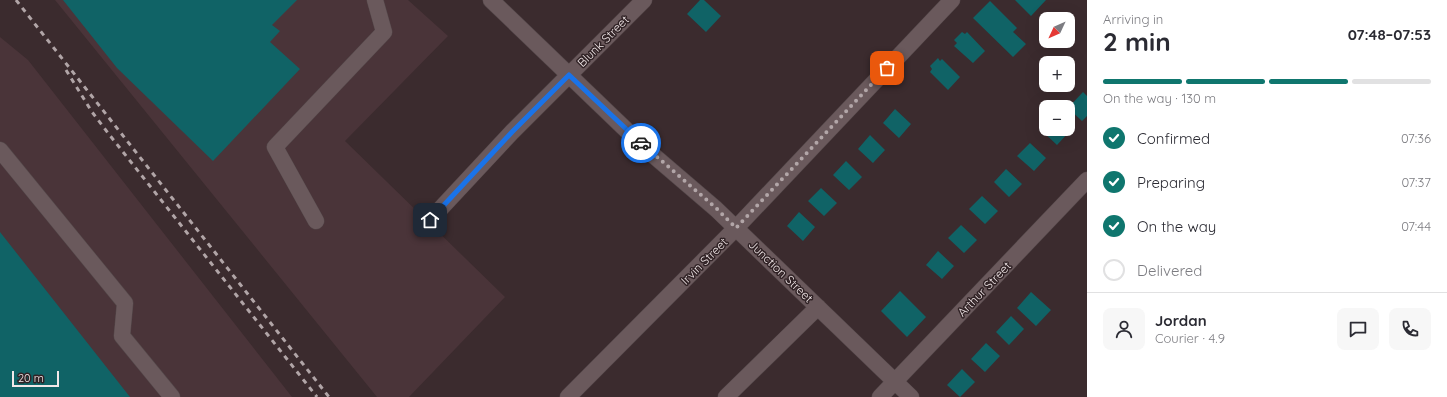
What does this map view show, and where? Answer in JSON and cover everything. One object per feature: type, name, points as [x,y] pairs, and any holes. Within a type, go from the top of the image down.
[{"type":"street","points":[[316,221],[275,147],[384,32],[375,0]]},
{"type":"street","name":"Junction Street","points":[[491,0],[646,148],[716,208],[911,397]]},
{"type":"street","name":"Blunk Street","points":[[430,220],[512,132],[644,0]]},
{"type":"street","name":"Irvin Street","points":[[568,397],[736,228],[952,0]]},
{"type":"street","points":[[0,150],[125,303],[122,336],[172,397]]},
{"type":"street","name":"Arthur Street","points":[[880,397],[1087,180]]},
{"type":"street","points":[[726,397],[818,307]]},
{"type":"shaded area","points":[[55,0],[408,0],[448,36],[345,141],[505,297],[409,397],[377,397]]},
{"type":"shaded area","points":[[0,37],[28,60],[292,397],[0,397]]},
{"type":"building","points":[[63,0],[297,0],[272,25],[280,31],[270,42],[300,69],[213,161],[117,68]]},
{"type":"building","points":[[700,0],[704,0],[721,16],[706,32],[687,14]]},
{"type":"building","points":[[1015,0],[1046,0],[1031,16]]},
{"type":"building","points":[[990,1],[1017,28],[1013,32],[1026,44],[1013,57],[973,18]]},
{"type":"building","points":[[962,32],[965,34],[967,32],[985,51],[973,63],[954,46],[957,43],[954,40]]},
{"type":"building","points":[[938,58],[940,61],[942,59],[960,77],[948,90],[930,72],[932,69],[930,66]]},
{"type":"building","points":[[1083,92],[1087,96],[1087,116],[1082,121],[1075,114],[1075,101]]},
{"type":"building","points":[[895,109],[911,124],[899,138],[883,123]]},
{"type":"building","points":[[870,135],[885,150],[873,163],[858,149]]},
{"type":"building","points":[[1047,136],[1065,136],[1057,145]]},
{"type":"building","points":[[1030,143],[1046,158],[1034,171],[1017,156]]},
{"type":"building","points":[[846,161],[862,177],[849,190],[833,175]]},
{"type":"building","points":[[1006,169],[1022,184],[1009,197],[994,182]]},
{"type":"building","points":[[821,188],[837,203],[824,216],[808,201]]},
{"type":"building","points":[[982,196],[998,211],[985,224],[969,209]]},
{"type":"building","points":[[799,212],[815,227],[803,241],[787,226]]},
{"type":"building","points":[[961,225],[977,240],[964,253],[948,238]]},
{"type":"building","points":[[0,232],[130,397],[0,397]]},
{"type":"building","points":[[938,251],[954,266],[942,279],[926,265]]},
{"type":"building","points":[[900,291],[926,317],[907,337],[881,311]]},
{"type":"building","points":[[1031,292],[1051,310],[1036,326],[1017,308]]},
{"type":"building","points":[[1011,316],[1024,329],[1009,345],[996,332]]},
{"type":"building","points":[[986,343],[1000,356],[985,372],[971,359]]},
{"type":"building","points":[[962,369],[975,382],[960,397],[947,385]]},
{"type":"railway","points":[[16,0],[329,397]]},
{"type":"railway","points":[[66,70],[92,112],[108,133],[317,397]]},
{"type":"way so far","points":[[641,143],[716,208],[736,228],[887,68]]},
{"type":"route","points":[[430,220],[512,132],[569,75],[641,143]]}]
